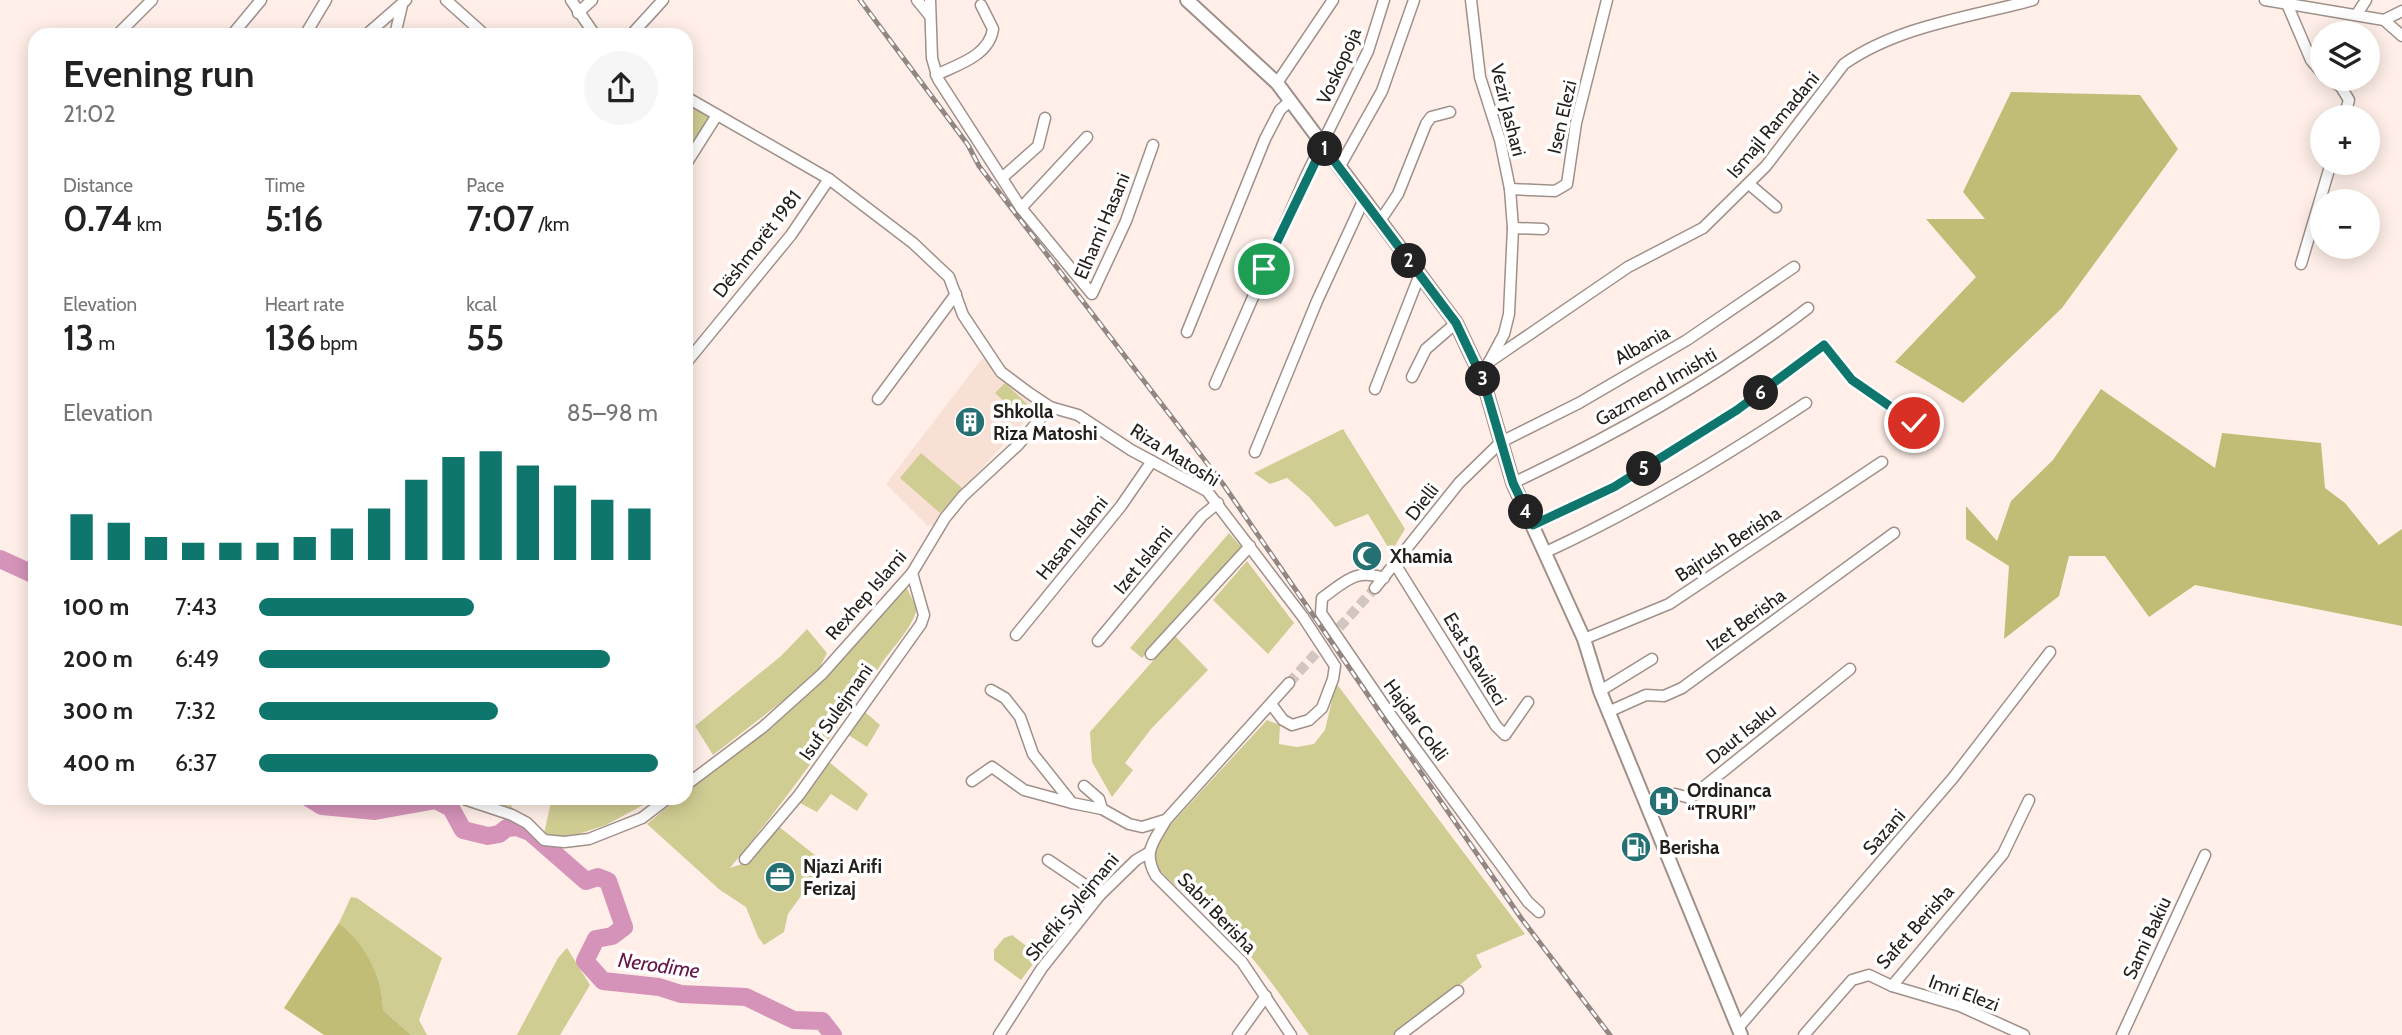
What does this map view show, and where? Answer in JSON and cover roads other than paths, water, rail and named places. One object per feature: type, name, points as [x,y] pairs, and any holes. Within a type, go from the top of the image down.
[{"type":"street","points":[[124,28],[152,0]]},
{"type":"street","points":[[238,28],[261,0]]},
{"type":"street","points":[[309,28],[326,0]]},
{"type":"street","points":[[446,0],[477,28]]},
{"type":"street","points":[[571,0],[590,28]]},
{"type":"street","points":[[578,13],[592,0]]},
{"type":"street","points":[[637,28],[663,0]]},
{"type":"street","points":[[917,0],[930,16]]},
{"type":"street","name":"Elhami Hasani","points":[[930,0],[932,58],[936,75],[1021,208],[1092,294],[1126,221],[1153,145]]},
{"type":"street","points":[[1187,0],[1277,83],[1456,323],[1484,367],[1513,483],[1584,639],[1608,712],[1739,1032]]},
{"type":"street","points":[[1277,83],[1333,0]]},
{"type":"street","name":"Voskopoja","points":[[1215,384],[1296,199],[1368,51],[1384,0]]},
{"type":"street","points":[[1340,166],[1382,91],[1414,0]]},
{"type":"street","name":"Vezir Jashari","points":[[1471,0],[1480,77],[1500,140],[1510,189],[1513,228],[1509,314],[1504,334],[1484,367]]},
{"type":"street","name":"Isen Elezi","points":[[1510,189],[1555,191],[1567,184],[1576,123],[1607,0]]},
{"type":"street","name":"Ismajl Ramadani","points":[[1484,367],[1628,267],[1703,228],[1749,184],[1844,64],[1860,53],[1900,36],[2033,0]]},
{"type":"street","points":[[2264,0],[2384,20],[2402,36]]},
{"type":"street","points":[[2357,14],[2366,0]]},
{"type":"street","points":[[374,28],[404,2]]},
{"type":"street","points":[[396,28],[404,2]]},
{"type":"street","points":[[2287,4],[2310,58]]},
{"type":"street","points":[[936,75],[981,52],[989,42],[993,30],[981,5]]},
{"type":"street","points":[[2384,20],[2402,11]]},
{"type":"street","name":"Riza Matoshi","points":[[693,101],[829,179],[913,243],[949,277],[963,315],[1001,372],[1050,407],[1078,415],[1207,491],[1304,617],[1335,666],[1334,678],[1322,708],[1309,720],[1292,725],[1283,720],[1271,704]]},
{"type":"street","points":[[1187,332],[1265,139],[1280,110],[1290,101]]},
{"type":"street","points":[[1380,221],[1398,194],[1426,124],[1432,117],[1450,112]]},
{"type":"street","points":[[693,153],[717,115]]},
{"type":"street","points":[[1003,177],[1038,146],[1045,118]]},
{"type":"street","points":[[1021,208],[1087,137]]},
{"type":"street","points":[[2301,264],[2327,175]]},
{"type":"street","name":"Dëshmorët 1981","points":[[693,354],[791,235],[829,179]]},
{"type":"street","points":[[1749,184],[1776,206]]},
{"type":"street","points":[[1255,452],[1317,300],[1364,199]]},
{"type":"street","points":[[1513,228],[1543,229]]},
{"type":"street","name":"Albania","points":[[1501,442],[1579,403],[1687,340],[1794,267]]},
{"type":"street","points":[[1375,389],[1420,274]]},
{"type":"street","points":[[878,399],[956,294]]},
{"type":"street","name":"Gazmend Imishti","points":[[1513,483],[1592,445],[1717,374],[1808,308]]},
{"type":"street","points":[[1412,377],[1426,349],[1456,323]]},
{"type":"street","points":[[1533,525],[1625,480],[1737,410],[1824,345],[1852,380],[1914,423]]},
{"type":"street","points":[[1546,552],[1624,516],[1693,476],[1806,402]]},
{"type":"street","name":"Rexhep Islami","points":[[693,780],[763,727],[822,674],[912,573],[945,518],[963,496],[1018,445],[1050,407]]},
{"type":"street","name":"Dielli","points":[[1375,588],[1459,482],[1501,442]]},
{"type":"street","name":"Hasan Islami","points":[[1016,635],[1121,506],[1152,461]]},
{"type":"street","name":"Bajrush Berisha","points":[[1584,639],[1670,604],[1882,462]]},
{"type":"street","name":"Izet Islami","points":[[1098,641],[1202,516],[1218,503]]},
{"type":"street","name":"Izet Berisha","points":[[1608,712],[1646,695],[1664,696],[1682,688],[1894,533]]},
{"type":"street","points":[[1150,654],[1250,546]]},
{"type":"street","name":"Esat Stavileci","points":[[1395,564],[1496,726],[1505,735],[1528,702]]},
{"type":"street","name":"Isuf Sulejmani","points":[[745,859],[799,795],[921,624],[924,615],[912,573]]},
{"type":"street","name":"Hajdar Cokli","points":[[1384,578],[1369,573],[1358,574],[1322,598],[1321,613],[1415,749],[1528,902],[1539,912]]},
{"type":"street","name":"Sazani","points":[[1739,1032],[1953,778],[2050,652]]},
{"type":"street","points":[[1600,691],[1652,659]]},
{"type":"street","name":"Daut Isaku","points":[[1649,809],[1675,794],[1690,798],[1850,669]]},
{"type":"street","name":"Shefki Sylejmani","points":[[999,1035],[1042,968],[1100,895],[1130,865],[1148,853],[1153,839],[1166,820],[1289,683]]},
{"type":"street","points":[[991,691],[1004,698],[1020,717],[1033,754],[1072,803]]},
{"type":"street","points":[[972,781],[992,767],[1024,790],[1102,809],[1137,826],[1153,839]]},
{"type":"street","points":[[1084,786],[1099,799],[1102,809]]},
{"type":"street","name":"Safet Berisha","points":[[1804,1035],[1852,980],[1869,975],[1892,986],[2003,855],[2029,800]]},
{"type":"street","points":[[483,805],[512,814],[527,823],[544,839],[564,842],[589,839],[642,818],[659,805]]},
{"type":"street","points":[[1137,826],[1154,825],[1166,820]]},
{"type":"street","name":"Sabri Berisha","points":[[1148,853],[1149,863],[1156,876],[1242,962],[1289,1034]]},
{"type":"street","name":"Sami Bakiu","points":[[2122,1035],[2205,855]]},
{"type":"street","points":[[1048,860],[1100,895]]},
{"type":"street","name":"Imri Elezi","points":[[1892,986],[1960,1006],[2024,1035]]},
{"type":"street","points":[[1400,1035],[1458,991]]},
{"type":"street","points":[[1238,1035],[1266,996]]},
{"type":"waterway","name":"Nerodime","points":[[0,559],[28,572]]},
{"type":"waterway","name":"Nerodime","points":[[320,805],[375,811],[408,805]]},
{"type":"waterway","name":"Nerodime","points":[[445,805],[451,808],[463,830],[488,836],[517,827],[530,832],[586,881],[598,877],[608,881],[624,927],[612,936],[596,939],[585,961],[603,981],[659,987],[681,994],[746,997],[794,1020],[822,1021],[833,1035]]},
{"type":"tunnel","points":[[1289,683],[1375,588]]},
{"type":"railway","points":[[860,0],[968,145],[979,166],[1223,484],[1521,918],[1610,1035]]},
{"type":"place","name":"Shkolla Riza Matoshi","points":[[970,422]]},
{"type":"place","name":"Xhamia","points":[[1367,556]]},
{"type":"place","name":"Ordinanca “TRURI”","points":[[1664,801]]},
{"type":"place","name":"Berisha","points":[[1636,847]]},
{"type":"place","name":"Njazi Arifi Ferizaj","points":[[780,877]]}]
